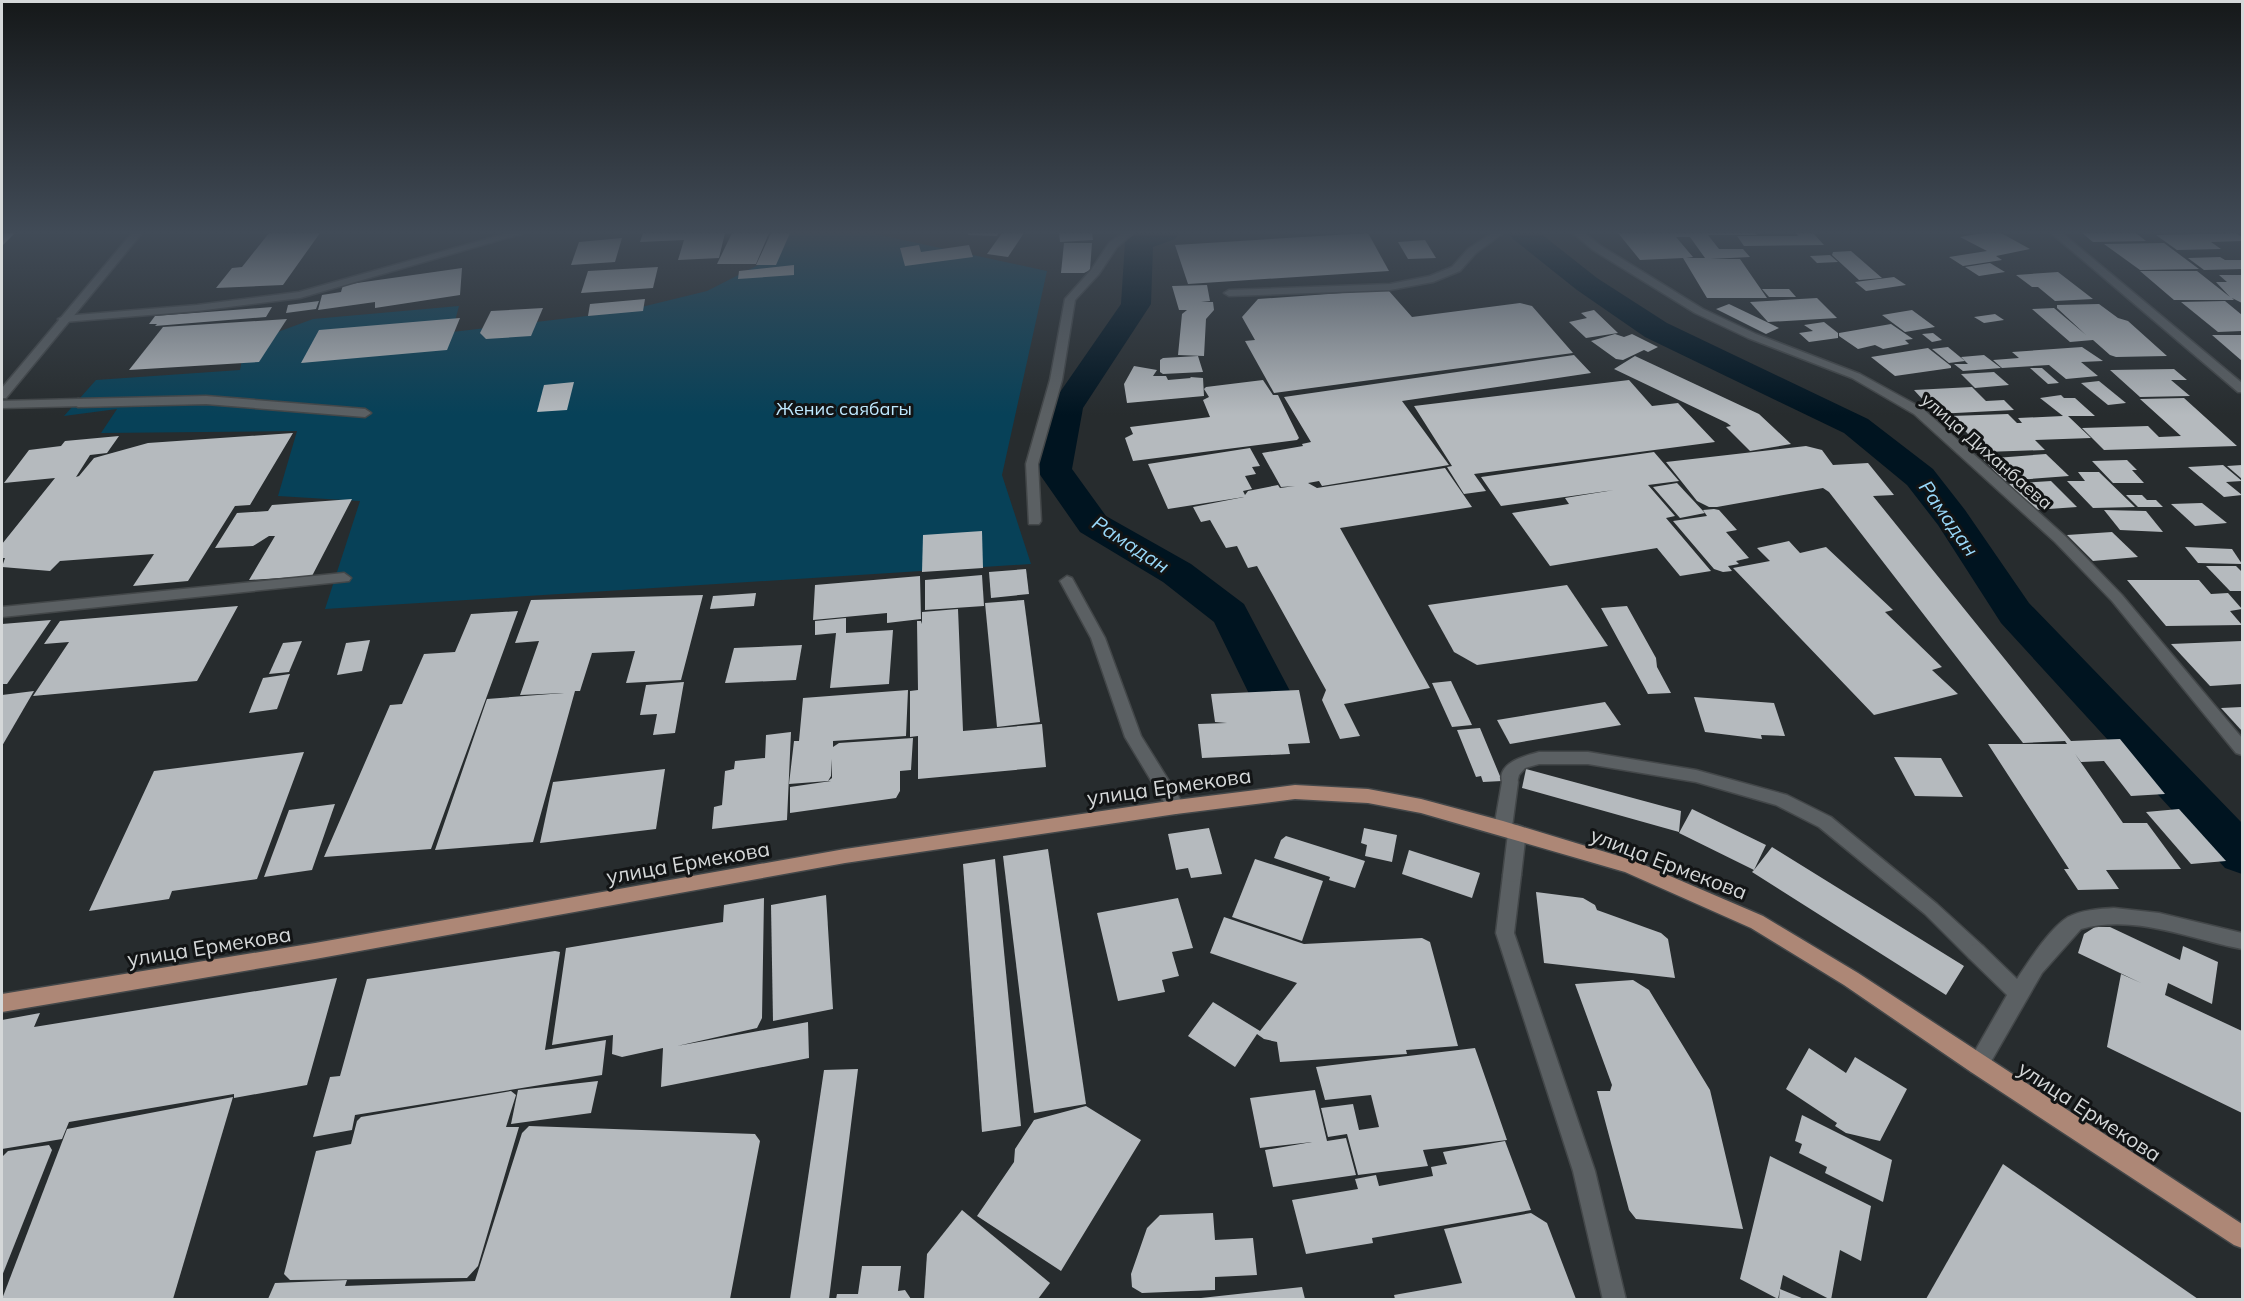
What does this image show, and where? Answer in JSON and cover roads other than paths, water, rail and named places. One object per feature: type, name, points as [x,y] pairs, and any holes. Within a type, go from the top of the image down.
[{"type":"main road","name":"улица Ермекова","points":[[2,1003],[315,951],[845,856],[1176,807],[1295,792],[1368,796],[1421,806],[1629,866],[1757,922],[1851,978],[1978,1065],[2242,1237]]},
{"type":"street","points":[[2,395],[85,294]]},
{"type":"street","points":[[64,319],[196,308],[305,294]]},
{"type":"street","points":[[1034,521],[1032,464],[1056,380],[1070,299],[1075,294]]},
{"type":"street","name":"улица Диханбаева","points":[[1671,294],[1699,311],[1752,336],[1856,376],[1918,411],[2052,532],[2117,598],[2242,749]]},
{"type":"street","points":[[2128,294],[2242,389]]},
{"type":"street","points":[[2,405],[206,400],[365,413]]},
{"type":"street","points":[[2,612],[344,578]]},
{"type":"street","points":[[1067,581],[1098,638],[1133,737],[1176,807]]},
{"type":"street","points":[[1615,1299],[1584,1171],[1505,933],[1512,875],[1510,782],[1511,773],[1520,763],[1539,758],[1588,758],[1696,776],[1781,800],[1825,822],[1931,909],[2018,993]]},
{"type":"street","points":[[1978,1065],[2018,993],[2047,951],[2073,923],[2093,917],[2130,916],[2242,941]]},
{"type":"waterway","name":"Рамадан","points":[[1136,294],[1136,304],[1066,408],[1054,469],[1093,524],[1177,573],[1230,614],[1268,691]]},
{"type":"waterway","name":"Рамадан","points":[[1602,294],[1656,330],[1856,426],[1920,477],[1952,518],[2015,613],[2242,854]]},
{"type":"park label","name":"Женис саябагы","points":[[844,408]]}]
